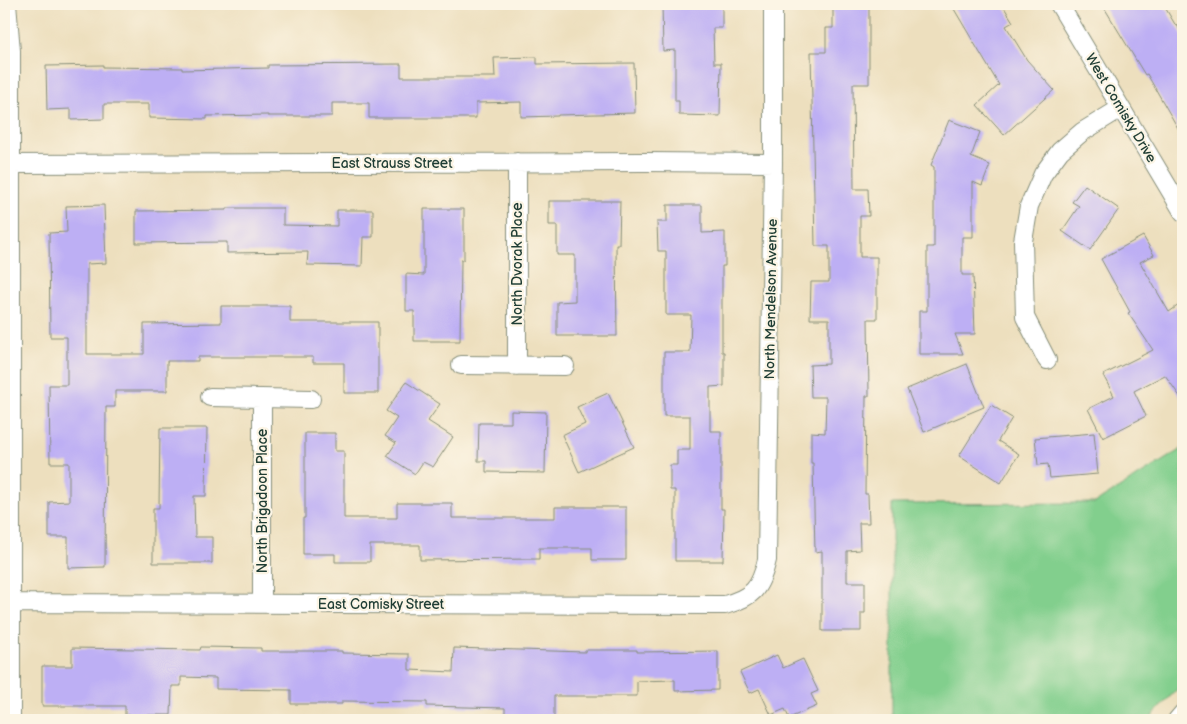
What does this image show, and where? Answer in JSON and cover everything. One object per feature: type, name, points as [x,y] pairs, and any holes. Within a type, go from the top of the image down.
[{"type":"street","points":[[7,4],[11,51],[7,164],[7,603],[11,720]]},
{"type":"street","name":"North Mendelson Avenue","points":[[755,591],[763,575],[767,560],[773,163],[773,4]]},
{"type":"street","name":"West Comisky Drive","points":[[1059,4],[1183,212]]},
{"type":"street","points":[[1047,360],[1025,317],[1024,241],[1029,206],[1043,174],[1060,151],[1082,132],[1121,108]]},
{"type":"street","name":"North Dvorak Place","points":[[517,162],[517,366]]},
{"type":"street","name":"East Strauss Street","points":[[7,164],[773,163]]},
{"type":"street","points":[[461,365],[565,366]]},
{"type":"street","points":[[210,397],[311,399]]},
{"type":"street","name":"North Brigadoon Place","points":[[262,398],[262,604]]},
{"type":"street","name":"East Comisky Street","points":[[7,603],[725,605],[742,600],[755,591]]},
{"type":"street","points":[[1177,720],[1183,713]]},
{"type":"green space","points":[[1183,448],[1183,683],[1148,720],[892,720],[892,504],[1095,503]]},
{"type":"building","points":[[662,4],[722,4],[722,28],[713,28],[714,63],[721,63],[720,116],[679,115],[679,101],[675,101],[675,50],[663,51]]},
{"type":"building","points":[[833,4],[869,4],[869,84],[853,84],[854,189],[868,189],[869,216],[860,216],[860,257],[877,257],[877,319],[868,319],[869,396],[866,396],[865,494],[868,494],[869,523],[859,523],[860,550],[847,551],[847,582],[865,582],[865,613],[861,613],[861,631],[822,631],[822,551],[815,552],[813,463],[811,463],[811,432],[825,433],[826,397],[811,397],[810,365],[829,364],[829,319],[810,319],[811,282],[829,282],[829,246],[815,246],[811,52],[826,52],[826,28],[833,28]]},
{"type":"building","points":[[951,4],[1002,4],[1013,22],[1006,26],[1027,60],[1054,90],[1004,135],[977,105],[999,85]]},
{"type":"building","points":[[1102,4],[1163,4],[1177,25],[1183,36],[1183,137],[1147,74],[1145,75]]},
{"type":"building","points":[[537,57],[537,64],[634,63],[635,113],[521,117],[521,102],[476,103],[476,118],[369,118],[369,103],[332,103],[332,116],[207,116],[207,119],[149,118],[149,104],[104,104],[104,119],[71,120],[71,109],[47,110],[46,66],[103,65],[103,67],[182,68],[182,70],[268,68],[268,65],[401,64],[401,77],[495,77],[494,58]]},
{"type":"building","points":[[949,120],[980,132],[971,157],[990,165],[982,186],[973,182],[973,237],[962,237],[962,275],[973,275],[975,334],[955,334],[963,354],[919,354],[919,311],[927,311],[927,247],[934,247],[934,167],[931,165]]},
{"type":"building","points":[[1085,185],[1119,209],[1090,250],[1062,231],[1079,206],[1072,202]]},
{"type":"building","points":[[549,201],[620,201],[619,245],[616,245],[617,336],[557,336],[557,302],[575,301],[575,255],[557,255],[557,225],[549,225]]},
{"type":"building","points":[[104,205],[106,263],[87,264],[87,354],[144,354],[144,324],[221,323],[221,306],[290,306],[290,322],[378,322],[378,393],[344,393],[344,363],[313,363],[313,357],[198,357],[198,361],[167,361],[167,391],[115,391],[115,407],[106,407],[105,567],[68,568],[68,537],[49,537],[49,502],[69,501],[69,463],[50,463],[49,385],[67,385],[67,337],[50,337],[49,233],[67,232],[66,206]]},
{"type":"building","points":[[667,205],[702,205],[702,233],[725,232],[725,266],[722,266],[724,386],[710,387],[710,431],[721,431],[721,509],[724,509],[723,561],[675,561],[675,490],[670,490],[670,465],[677,465],[677,450],[690,450],[690,416],[664,416],[664,352],[690,352],[691,315],[666,315],[666,251],[658,251],[657,222],[667,222]]},
{"type":"building","points":[[227,208],[283,208],[283,225],[337,226],[337,210],[373,210],[373,237],[363,237],[362,266],[307,265],[308,252],[227,253],[227,242],[136,243],[136,211],[227,210]]},
{"type":"building","points":[[424,209],[464,209],[464,260],[461,260],[460,341],[414,341],[414,311],[406,311],[406,274],[424,275]]},
{"type":"building","points":[[1143,236],[1154,255],[1140,262],[1169,312],[1183,302],[1183,401],[1165,375],[1134,391],[1146,416],[1103,438],[1088,409],[1114,396],[1103,375],[1153,350],[1128,313],[1130,312],[1101,259]]},
{"type":"building","points":[[967,364],[984,407],[924,432],[907,389]]},
{"type":"building","points":[[406,382],[440,404],[428,421],[453,437],[433,467],[423,462],[415,474],[387,456],[396,443],[385,436],[397,418],[386,411]]},
{"type":"building","points":[[608,393],[634,447],[579,472],[562,435],[585,424],[577,407]]},
{"type":"building","points":[[991,405],[1012,418],[998,441],[1019,454],[1001,483],[959,456]]},
{"type":"building","points":[[511,411],[546,412],[545,473],[486,472],[486,461],[478,461],[479,423],[511,423]]},
{"type":"building","points":[[160,428],[207,428],[206,496],[194,496],[195,537],[212,537],[212,563],[153,563],[153,508],[159,508]]},
{"type":"building","points":[[305,433],[335,433],[335,451],[344,451],[344,518],[397,518],[397,503],[452,503],[452,518],[555,518],[555,507],[626,507],[626,560],[592,560],[592,548],[539,548],[539,559],[420,560],[420,545],[370,545],[370,562],[335,562],[335,554],[303,554]]},
{"type":"building","points":[[1094,433],[1098,474],[1050,478],[1048,464],[1038,465],[1035,438]]},
{"type":"building","points":[[201,647],[261,648],[261,651],[342,651],[342,653],[409,654],[409,670],[453,672],[454,648],[585,652],[585,650],[637,650],[637,652],[718,651],[718,690],[675,691],[675,680],[637,681],[637,696],[554,696],[554,718],[505,717],[505,708],[427,706],[427,702],[342,701],[342,704],[291,704],[291,690],[216,689],[216,678],[181,677],[181,686],[172,686],[171,715],[125,715],[125,706],[42,706],[42,666],[72,666],[72,648],[200,650]]},
{"type":"building","points":[[777,655],[783,668],[803,659],[818,691],[811,694],[817,706],[789,718],[785,709],[771,715],[759,689],[750,693],[740,672]]}]
